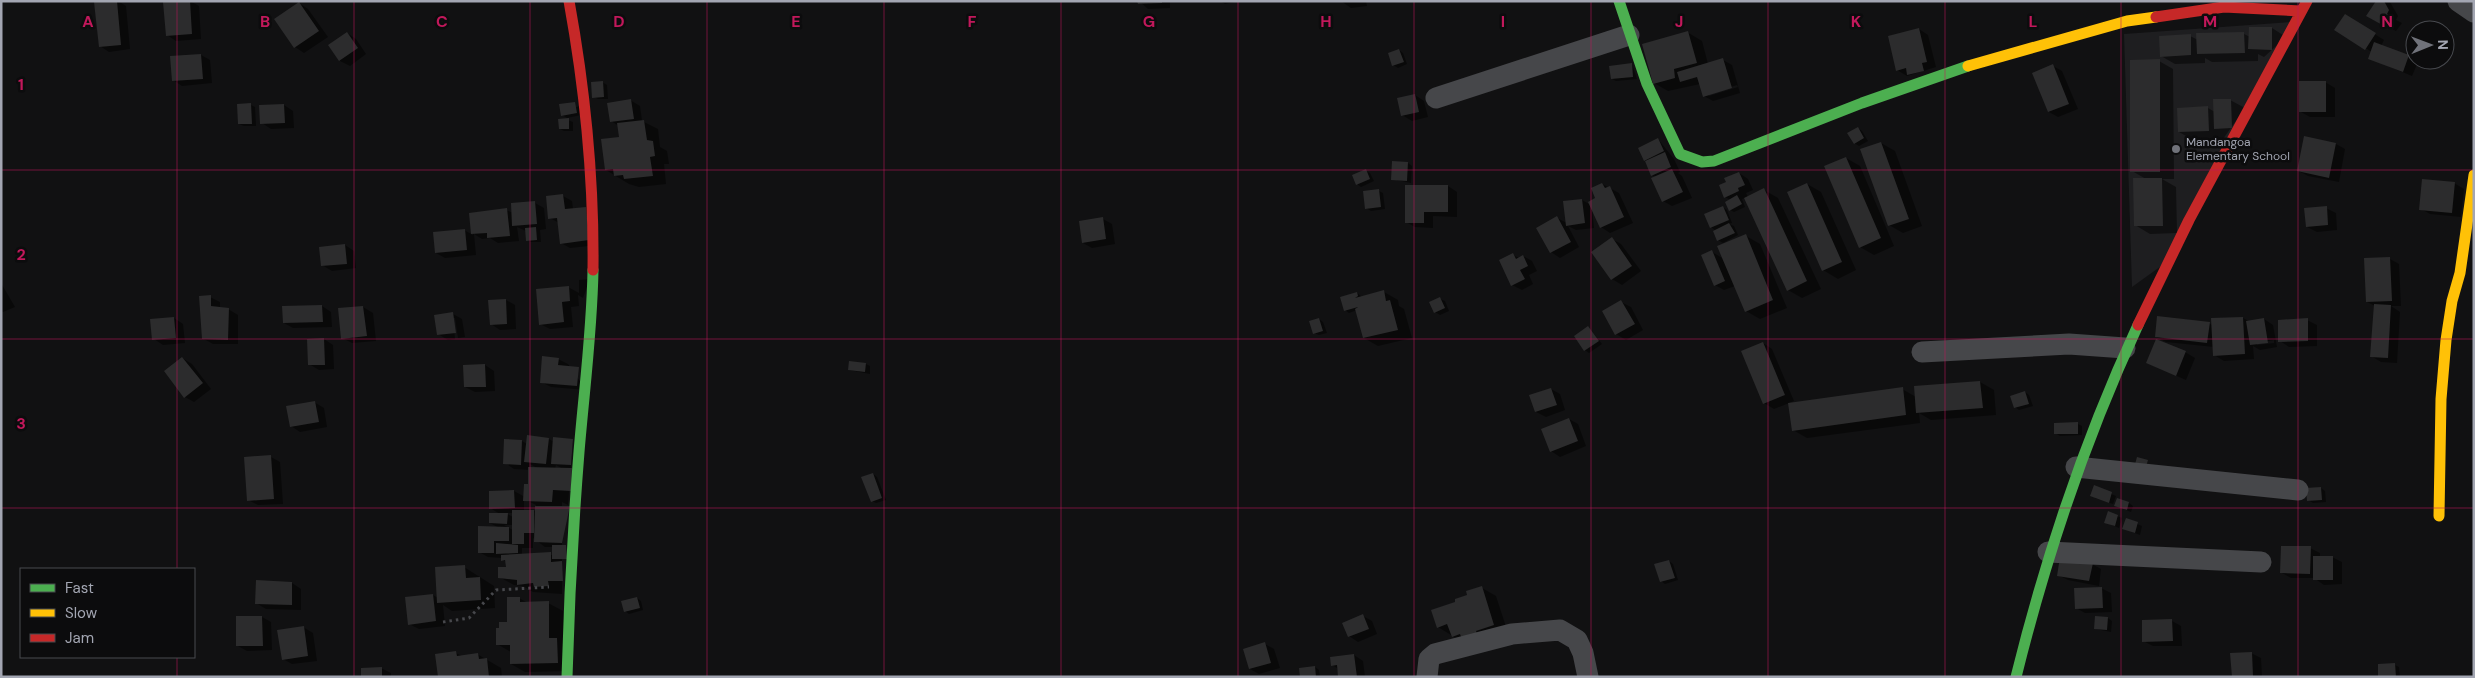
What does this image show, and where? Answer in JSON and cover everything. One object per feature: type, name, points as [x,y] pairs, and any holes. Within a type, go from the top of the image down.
[{"type":"street","points":[[567,677],[570,586],[579,453],[592,325],[593,229],[580,60],[569,1]]},
{"type":"street","points":[[1618,1],[1647,84],[1680,154],[1702,162],[1714,160],[1862,103],[1958,69],[2126,21],[2224,7],[2304,6],[2168,258],[2125,348],[2076,467],[2048,552],[2016,677]]},
{"type":"street","points":[[2458,1],[2474,12]]},
{"type":"street","points":[[1436,98],[1629,35]]},
{"type":"street","points":[[2439,516],[2441,399],[2446,340],[2452,301],[2460,274],[2474,175]]},
{"type":"street","points":[[1922,352],[2069,344],[2125,348]]},
{"type":"street","points":[[2076,467],[2298,490]]},
{"type":"street","points":[[2048,552],[2260,562]]},
{"type":"street","points":[[1428,677],[1430,659],[1435,654],[1512,634],[1560,630],[1577,640],[1583,653],[1588,677]]},
{"type":"path","points":[[443,622],[469,618],[491,593],[500,589],[570,586]]},
{"type":"shaded area","name":"Mandangoa Elementary School","points":[[2291,22],[2164,264],[2132,287],[2124,34]]},
{"type":"building","points":[[117,1],[121,45],[99,47],[94,2]]},
{"type":"building","points":[[190,1],[192,34],[166,36],[163,2]]},
{"type":"building","points":[[1137,1],[1162,1],[1162,3],[1138,4]]},
{"type":"building","points":[[2376,1],[2384,1],[2389,10],[2387,14],[2394,17],[2386,27],[2366,16]]},
{"type":"building","points":[[299,2],[319,31],[294,48],[274,19]]},
{"type":"building","points":[[2345,14],[2376,33],[2365,50],[2334,30]]},
{"type":"building","points":[[2249,27],[2272,27],[2272,50],[2248,49]]},
{"type":"building","points":[[1919,28],[1927,62],[1922,63],[1924,71],[1907,75],[1906,68],[1896,71],[1888,36]]},
{"type":"building","points":[[1688,31],[1697,63],[1674,69],[1675,78],[1653,84],[1642,44]]},
{"type":"building","points":[[347,32],[358,48],[339,61],[328,45]]},
{"type":"building","points":[[2244,32],[2245,53],[2197,54],[2196,33]]},
{"type":"building","points":[[2191,34],[2191,55],[2160,57],[2159,36]]},
{"type":"building","points":[[2374,42],[2405,54],[2405,66],[2403,72],[2368,59]]},
{"type":"building","points":[[1399,49],[1404,62],[1392,66],[1388,53]]},
{"type":"building","points":[[201,54],[203,79],[172,81],[170,56]]},
{"type":"building","points":[[1723,58],[1732,88],[1703,97],[1697,77],[1680,82],[1677,72]]},
{"type":"building","points":[[2160,59],[2160,172],[2130,172],[2130,60]]},
{"type":"building","points":[[1632,63],[1633,77],[1611,79],[1609,66]]},
{"type":"building","points":[[2053,64],[2069,104],[2048,112],[2032,73]]},
{"type":"building","points":[[603,81],[604,97],[592,98],[591,82]]},
{"type":"building","points":[[2299,81],[2326,81],[2326,112],[2299,112]]},
{"type":"building","points":[[1415,94],[1419,112],[1401,116],[1397,98]]},
{"type":"building","points":[[631,99],[634,119],[610,122],[607,103]]},
{"type":"building","points":[[2213,99],[2231,99],[2232,128],[2214,129]]},
{"type":"building","points":[[575,102],[577,113],[561,116],[559,104]]},
{"type":"building","points":[[251,103],[252,124],[238,124],[237,104]]},
{"type":"building","points":[[284,104],[285,123],[260,124],[259,105]]},
{"type":"building","points":[[2208,106],[2209,131],[2178,132],[2177,108]]},
{"type":"building","points":[[569,118],[569,129],[559,129],[558,119]]},
{"type":"building","points":[[644,120],[647,140],[653,141],[655,156],[650,157],[653,176],[624,179],[623,175],[614,176],[613,169],[605,170],[601,139],[619,137],[617,123]]},
{"type":"building","points":[[1858,127],[1864,138],[1854,144],[1847,133]]},
{"type":"building","points":[[2304,136],[2336,143],[2329,178],[2297,171]]},
{"type":"building","points":[[1658,138],[1664,151],[1644,161],[1638,148]]},
{"type":"building","points":[[1881,142],[1909,219],[1888,226],[1860,149]]},
{"type":"building","points":[[1665,152],[1671,167],[1651,176],[1645,161]]},
{"type":"building","points":[[1846,157],[1881,238],[1859,248],[1824,166]]},
{"type":"building","points":[[1392,161],[1408,162],[1407,181],[1391,180]]},
{"type":"building","points":[[1366,169],[1370,179],[1356,185],[1352,175]]},
{"type":"building","points":[[1672,169],[1683,192],[1662,202],[1651,178]]},
{"type":"building","points":[[1739,172],[1745,185],[1738,188],[1739,191],[1724,198],[1719,185],[1726,182],[1724,178]]},
{"type":"building","points":[[2133,178],[2162,178],[2163,226],[2134,226]]},
{"type":"building","points":[[2422,179],[2455,182],[2452,213],[2419,210]]},
{"type":"building","points":[[1602,183],[1605,188],[1610,186],[1624,217],[1600,228],[1588,202],[1595,198],[1591,188]]},
{"type":"building","points":[[1807,183],[1842,262],[1822,271],[1787,192]]},
{"type":"building","points":[[1405,185],[1448,185],[1448,212],[1424,212],[1424,223],[1405,223]]},
{"type":"building","points":[[1764,188],[1807,281],[1787,291],[1744,198]]},
{"type":"building","points":[[1379,189],[1381,207],[1365,209],[1363,191]]},
{"type":"building","points":[[563,194],[565,209],[586,207],[589,240],[560,244],[557,218],[548,219],[546,196]]},
{"type":"building","points":[[1737,195],[1742,204],[1729,211],[1725,202]]},
{"type":"building","points":[[1582,199],[1585,223],[1566,226],[1563,201]]},
{"type":"building","points":[[535,201],[537,224],[512,226],[511,203]]},
{"type":"building","points":[[1723,206],[1729,220],[1710,228],[1704,214]]},
{"type":"building","points":[[2327,206],[2328,225],[2306,227],[2304,208]]},
{"type":"building","points":[[507,208],[510,236],[487,238],[487,233],[471,234],[469,213]]},
{"type":"building","points":[[1557,216],[1571,242],[1550,253],[1536,228]]},
{"type":"building","points":[[1103,217],[1106,239],[1082,243],[1079,221]]},
{"type":"building","points":[[1729,223],[1735,233],[1717,241],[1713,231]]},
{"type":"building","points":[[536,227],[537,240],[526,241],[525,228]]},
{"type":"building","points":[[465,229],[467,250],[435,253],[433,232]]},
{"type":"building","points":[[1746,234],[1773,300],[1745,312],[1717,246]]},
{"type":"building","points":[[1612,237],[1632,266],[1611,280],[1591,252]]},
{"type":"building","points":[[345,244],[347,264],[321,266],[319,247]]},
{"type":"building","points":[[1712,250],[1725,281],[1714,286],[1701,255]]},
{"type":"building","points":[[1513,253],[1516,259],[1523,255],[1528,266],[1520,270],[1525,279],[1511,286],[1499,260]]},
{"type":"building","points":[[2390,257],[2392,301],[2366,302],[2364,258]]},
{"type":"building","points":[[569,286],[570,301],[562,302],[564,322],[539,325],[536,289]]},
{"type":"building","points":[[1384,290],[1386,301],[1390,300],[1398,330],[1363,338],[1355,309],[1358,307],[1344,311],[1340,297],[1357,292],[1358,296],[1355,298]]},
{"type":"building","points":[[211,295],[211,306],[229,308],[228,340],[202,339],[199,296]]},
{"type":"building","points":[[1440,297],[1445,308],[1434,313],[1429,302]]},
{"type":"building","points":[[506,299],[507,324],[490,325],[488,300]]},
{"type":"building","points":[[1621,300],[1635,324],[1615,335],[1602,311]]},
{"type":"building","points":[[2374,304],[2391,305],[2388,358],[2370,357]]},
{"type":"building","points":[[322,305],[323,322],[283,323],[282,306]]},
{"type":"building","points":[[363,306],[367,336],[341,339],[338,308]]},
{"type":"building","points":[[453,312],[456,333],[437,335],[434,315]]},
{"type":"building","points":[[2157,316],[2210,322],[2207,343],[2155,337]]},
{"type":"building","points":[[174,317],[176,338],[152,340],[150,319]]},
{"type":"building","points":[[2243,317],[2245,354],[2213,356],[2211,318]]},
{"type":"building","points":[[1319,318],[1323,331],[1313,334],[1309,321]]},
{"type":"building","points":[[2264,318],[2268,343],[2250,345],[2246,321]]},
{"type":"building","points":[[2308,318],[2308,341],[2278,342],[2278,320]]},
{"type":"building","points":[[1588,326],[1599,341],[1584,351],[1574,336]]},
{"type":"building","points":[[324,338],[325,365],[308,365],[307,339]]},
{"type":"building","points":[[2156,339],[2186,351],[2176,376],[2146,363]]},
{"type":"building","points":[[1763,342],[1785,395],[1763,404],[1741,351]]},
{"type":"building","points":[[542,356],[559,358],[558,365],[579,367],[577,386],[540,383]]},
{"type":"building","points":[[182,357],[203,383],[184,398],[164,371]]},
{"type":"building","points":[[849,361],[866,363],[865,372],[848,370]]},
{"type":"building","points":[[485,364],[486,387],[464,387],[463,365]]},
{"type":"building","points":[[1980,381],[1983,408],[1916,413],[1914,386]]},
{"type":"building","points":[[1903,387],[1906,415],[1792,431],[1788,403]]},
{"type":"building","points":[[1551,388],[1557,405],[1535,412],[1529,395]]},
{"type":"building","points":[[2025,391],[2029,404],[2014,408],[2010,396]]},
{"type":"building","points":[[315,401],[319,422],[290,427],[286,406]]},
{"type":"building","points":[[1569,418],[1578,441],[1550,452],[1541,429]]},
{"type":"building","points":[[2078,422],[2078,434],[2054,434],[2054,423]]},
{"type":"building","points":[[527,435],[549,438],[546,464],[524,462]]},
{"type":"building","points":[[553,437],[573,439],[571,465],[551,464]]},
{"type":"building","points":[[504,439],[522,440],[521,465],[503,464]]},
{"type":"building","points":[[271,455],[274,499],[247,501],[244,457]]},
{"type":"building","points":[[2137,457],[2148,460],[2145,470],[2134,468]]},
{"type":"building","points":[[528,467],[572,468],[571,491],[553,490],[552,502],[523,501],[524,484],[528,484]]},
{"type":"building","points":[[873,473],[882,498],[871,502],[861,477]]},
{"type":"building","points":[[2094,485],[2112,492],[2109,503],[2090,496]]},
{"type":"building","points":[[2321,487],[2322,500],[2307,501],[2306,488]]},
{"type":"building","points":[[514,490],[515,508],[489,509],[489,491]]},
{"type":"building","points":[[2117,498],[2129,502],[2127,510],[2114,506]]},
{"type":"building","points":[[535,506],[570,506],[562,543],[534,542]]},
{"type":"building","points":[[512,510],[534,510],[534,533],[524,533],[524,544],[512,544]]},
{"type":"building","points":[[2108,511],[2118,515],[2115,526],[2104,523]]},
{"type":"building","points":[[489,513],[508,513],[507,524],[489,523]]},
{"type":"building","points":[[2126,518],[2138,522],[2135,533],[2122,529]]},
{"type":"building","points":[[478,526],[509,527],[509,541],[494,541],[494,553],[478,553]]},
{"type":"building","points":[[496,543],[518,545],[518,553],[496,554]]},
{"type":"building","points":[[552,545],[566,545],[567,559],[552,559]]},
{"type":"building","points":[[2281,546],[2311,546],[2310,574],[2280,573]]},
{"type":"building","points":[[551,552],[551,562],[562,561],[563,581],[548,581],[549,586],[534,587],[533,583],[517,585],[517,580],[498,578],[498,567],[506,567],[505,560],[501,561],[501,555]]},
{"type":"building","points":[[2313,556],[2333,556],[2333,580],[2313,580]]},
{"type":"building","points":[[2060,557],[2093,563],[2089,581],[2057,576]]},
{"type":"building","points":[[1669,560],[1675,578],[1660,582],[1654,564]]},
{"type":"building","points":[[465,565],[466,578],[480,577],[481,600],[437,603],[435,567]]},
{"type":"building","points":[[256,580],[292,582],[292,605],[255,604]]},
{"type":"building","points":[[1482,586],[1494,625],[1476,631],[1479,640],[1464,645],[1460,634],[1452,637],[1447,624],[1437,628],[1431,610],[1455,602],[1455,599],[1467,595],[1466,591]]},
{"type":"building","points":[[2102,587],[2103,608],[2075,609],[2074,588]]},
{"type":"building","points":[[433,594],[436,621],[408,625],[405,597]]},
{"type":"building","points":[[507,597],[520,597],[520,602],[549,601],[549,638],[557,638],[558,663],[510,664],[510,645],[496,645],[496,628],[499,628],[499,622],[507,622]]},
{"type":"building","points":[[637,597],[640,608],[624,612],[621,601]]},
{"type":"building","points":[[1363,614],[1369,629],[1348,637],[1342,623]]},
{"type":"building","points":[[236,616],[262,616],[263,646],[236,646]]},
{"type":"building","points":[[2095,616],[2108,617],[2107,630],[2094,629]]},
{"type":"building","points":[[2172,619],[2173,641],[2142,642],[2142,620]]},
{"type":"building","points":[[304,626],[308,656],[282,660],[277,630]]},
{"type":"building","points":[[1265,642],[1271,663],[1249,669],[1243,649]]},
{"type":"building","points":[[456,651],[457,656],[478,653],[479,659],[487,658],[489,677],[438,677],[435,654]]},
{"type":"building","points":[[2252,652],[2253,676],[2232,677],[2230,653]]},
{"type":"building","points":[[1354,654],[1357,677],[1338,677],[1337,665],[1331,666],[1330,657]]},
{"type":"building","points":[[2395,663],[2396,677],[2378,677],[2378,664]]},
{"type":"building","points":[[1315,666],[1316,677],[1300,677],[1299,668]]},
{"type":"building","points":[[382,667],[382,677],[361,677],[361,668]]},
{"type":"traffic: fast","points":[[1619,1],[1647,84],[1680,154],[1702,162],[1714,161],[1862,103],[1968,66]]},
{"type":"traffic: fast","points":[[567,677],[575,508],[593,270]]},
{"type":"traffic: fast","points":[[2016,677],[2040,587],[2068,498],[2101,411],[2138,325]]},
{"type":"traffic: slow","points":[[1968,66],[2127,21],[2156,17]]},
{"type":"traffic: slow","points":[[2439,516],[2441,399],[2446,340],[2452,301],[2460,273],[2474,175]]},
{"type":"traffic: jam","points":[[569,1],[584,101],[592,203],[593,270]]},
{"type":"traffic: jam","points":[[2138,325],[2189,220],[2307,1]]},
{"type":"traffic: jam","points":[[2156,17],[2224,7],[2301,11]]},
{"type":"place","name":"Mandangoa Elementary School","points":[[2176,149]]}]
